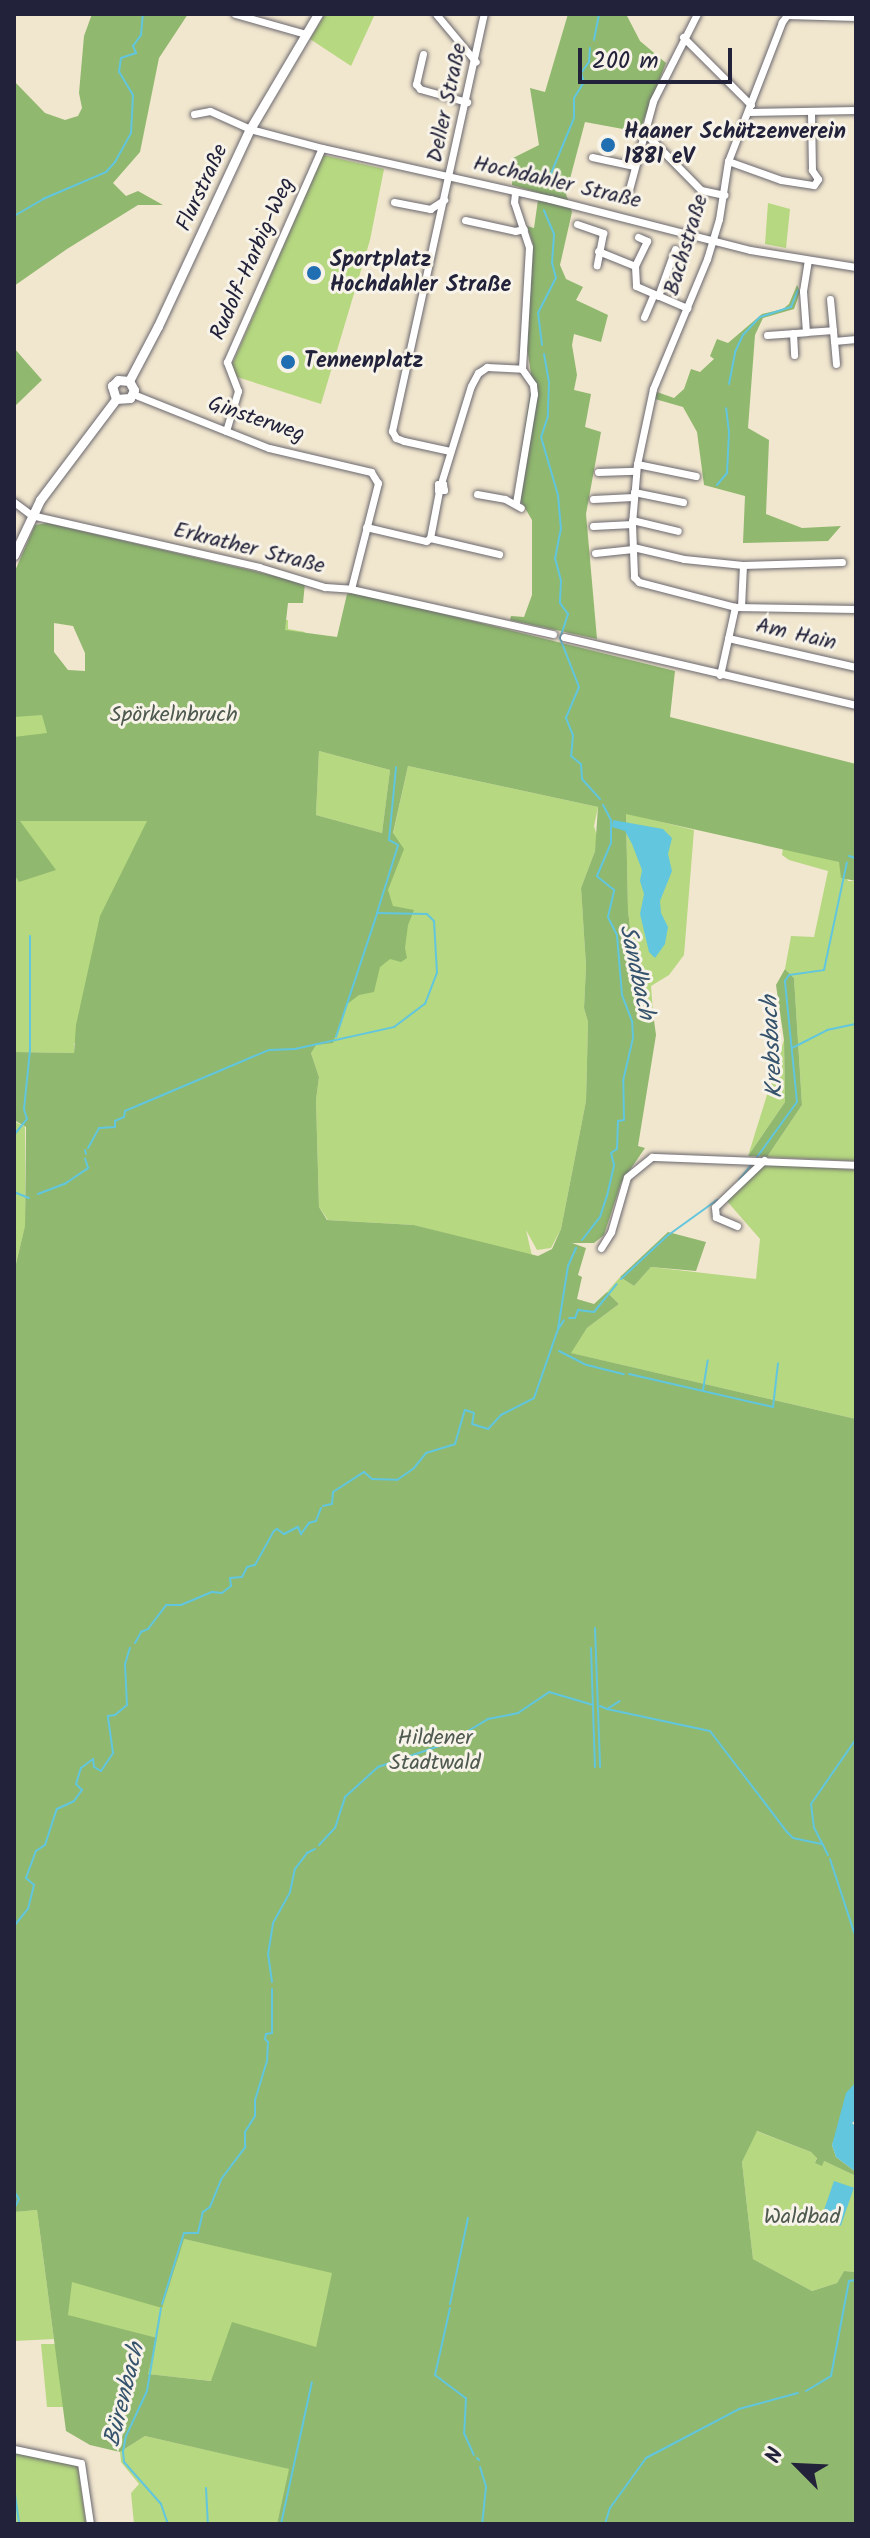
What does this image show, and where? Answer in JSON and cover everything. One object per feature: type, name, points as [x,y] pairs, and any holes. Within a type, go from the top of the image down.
[{"type":"main road","name":"Flurstraße","points":[[129,381],[164,314],[250,129],[318,14]]},
{"type":"main road","points":[[118,380],[129,381],[133,394],[126,401],[116,399],[112,386],[118,380]]},
{"type":"main road","points":[[14,555],[31,515],[116,399]]},
{"type":"street","points":[[235,14],[306,34]]},
{"type":"street","points":[[436,14],[476,62]]},
{"type":"street","name":"Deller Straße","points":[[450,451],[404,441],[396,438],[392,431],[476,62],[484,14]]},
{"type":"street","points":[[627,197],[653,101],[697,14]]},
{"type":"street","name":"Bachstraße","points":[[738,607],[639,582],[634,577],[632,522],[636,467],[653,389],[711,241],[724,195],[722,186],[728,161],[787,15],[856,17]]},
{"type":"street","points":[[683,37],[750,109],[856,110]]},
{"type":"street","points":[[423,54],[416,84],[420,89],[467,102]]},
{"type":"street","name":"Hochdahler Straße","points":[[194,114],[210,111],[250,129],[322,148],[450,176],[711,241],[808,261],[856,267]]},
{"type":"street","points":[[728,161],[781,180],[814,185],[818,179],[812,170],[811,111]]},
{"type":"street","points":[[643,131],[701,190],[724,195]]},
{"type":"street","name":"Rudolf-Harbig-Weg","points":[[226,431],[237,399],[227,362],[322,148]]},
{"type":"street","points":[[592,157],[634,166]]},
{"type":"street","points":[[477,494],[518,506],[534,394],[533,385],[522,369],[529,247],[514,202],[515,193]]},
{"type":"street","points":[[394,202],[430,209],[444,199]]},
{"type":"street","points":[[465,220],[515,231],[524,229]]},
{"type":"street","points":[[577,224],[603,233],[600,252],[635,266]]},
{"type":"street","points":[[638,237],[647,241],[635,266],[636,286],[687,308]]},
{"type":"street","points":[[644,317],[675,249]]},
{"type":"street","points":[[806,332],[803,291],[808,261]]},
{"type":"street","points":[[830,299],[836,364]]},
{"type":"street","points":[[767,335],[833,330]]},
{"type":"street","points":[[793,333],[794,355]]},
{"type":"street","points":[[834,341],[856,339]]},
{"type":"street","points":[[442,480],[471,386],[482,369],[522,369]]},
{"type":"street","name":"Ginsterweg","points":[[133,394],[269,448],[371,472],[378,483],[366,527]]},
{"type":"street","points":[[598,472],[636,467],[696,476]]},
{"type":"street","points":[[430,538],[439,491]]},
{"type":"street","points":[[593,499],[634,495],[683,502]]},
{"type":"street","points":[[14,502],[31,515]]},
{"type":"street","name":"Erkrather Straße","points":[[31,515],[274,571],[325,587],[351,589],[553,634]]},
{"type":"street","points":[[593,526],[632,522],[678,531]]},
{"type":"street","points":[[351,589],[366,527],[499,554]]},
{"type":"street","points":[[595,553],[633,548],[684,559],[743,565],[842,562]]},
{"type":"street","points":[[720,675],[738,607],[743,565]]},
{"type":"street","points":[[738,607],[856,609]]},
{"type":"street","points":[[564,637],[856,705]]},
{"type":"street","name":"Am Hain","points":[[728,638],[856,667]]},
{"type":"street","points":[[601,1248],[611,1232],[627,1177],[643,1162],[662,1155],[856,1165]]},
{"type":"street","points":[[737,1226],[716,1217],[715,1207],[764,1160]]},
{"type":"street","points":[[14,2449],[81,2463],[90,2524]]},
{"type":"green space","points":[[92,14],[188,14],[159,58],[140,152],[113,183],[126,196],[138,191],[163,205],[138,205],[14,286],[14,81],[45,113],[65,120],[78,116],[82,108],[79,93],[84,36]]},
{"type":"green space","points":[[325,14],[375,14],[351,66],[310,39]]},
{"type":"green space","points":[[568,14],[626,14],[640,41],[666,63],[639,132],[585,122],[566,194],[572,212],[560,265],[566,279],[583,287],[576,300],[608,315],[601,342],[574,334],[572,345],[577,375],[574,390],[591,394],[585,427],[601,432],[586,514],[597,639],[510,620],[511,616],[524,617],[532,595],[532,520],[522,503],[514,499],[532,381],[527,347],[533,244],[527,226],[534,228],[539,193],[512,185],[513,158],[539,145],[530,88],[545,92]]},
{"type":"green space","points":[[323,155],[384,169],[370,240],[321,404],[237,377],[231,367]]},
{"type":"green space","points":[[768,203],[790,209],[786,248],[765,244]]},
{"type":"green space","points":[[797,285],[800,292],[794,309],[763,318],[755,335],[748,428],[769,440],[766,514],[802,528],[841,526],[828,541],[743,543],[745,496],[704,485],[697,432],[683,407],[655,399],[657,392],[674,398],[684,389],[691,369],[700,372],[714,359],[710,356],[717,339],[728,343],[762,314],[783,309],[789,304]]},
{"type":"green space","points":[[14,348],[42,380],[14,407]]},
{"type":"green space","name":"Hildener Stadtwald","points":[[47,523],[305,583],[303,603],[288,603],[285,630],[337,637],[347,594],[355,592],[675,671],[670,717],[856,764],[856,881],[841,878],[839,862],[626,814],[628,910],[634,964],[653,1013],[656,1035],[638,1146],[645,1148],[621,1183],[604,1235],[594,1243],[572,1243],[586,1248],[578,1275],[582,1277],[577,1299],[594,1304],[607,1292],[619,1304],[587,1328],[571,1353],[856,1419],[856,2082],[832,2145],[836,2157],[856,2172],[856,2176],[824,2161],[822,2166],[815,2163],[817,2158],[811,2152],[757,2131],[742,2162],[753,2259],[812,2291],[837,2283],[844,2271],[856,2272],[856,2524],[277,2524],[289,2469],[145,2436],[120,2452],[90,2445],[66,2431],[37,2210],[15,2212],[14,2224],[14,1272],[25,1226],[26,1127],[14,1120],[14,1052],[74,1053],[76,1025],[100,916],[147,821],[20,821],[56,870],[19,882],[14,874],[14,737],[47,733],[42,715],[14,717],[14,573],[35,525]],"holes":[[[54,623],[73,626],[85,653],[85,671],[68,670],[54,652]],[[319,751],[390,770],[382,833],[316,815]],[[408,766],[598,807],[595,851],[581,888],[586,966],[584,1008],[588,1022],[586,1101],[561,1229],[552,1249],[538,1256],[414,1225],[327,1220],[319,1207],[316,1100],[319,1077],[311,1053],[316,1045],[333,1043],[347,1004],[359,995],[374,992],[380,967],[390,959],[401,962],[407,958],[408,925],[414,910],[393,906],[388,890],[404,849],[393,833]],[[184,2239],[332,2273],[316,2347],[232,2322],[211,2381],[148,2374],[157,2338],[68,2315],[72,2282],[162,2308]]]},
{"type":"green space","name":"Spörkelnbruch","points":[[212,615],[288,620],[288,629],[305,632],[294,720],[283,901],[388,890],[393,834],[408,766],[598,807],[594,826],[597,836],[595,851],[581,888],[586,966],[584,1008],[588,1022],[586,1101],[561,1229],[551,1248],[537,1250],[526,1230],[532,1256],[414,1225],[328,1220],[319,1207],[316,1100],[319,1077],[311,1053],[74,1043],[74,1053],[14,1052],[14,617],[52,710]]},
{"type":"green space","points":[[319,751],[390,770],[382,833],[316,815]]},
{"type":"green space","points":[[626,813],[694,830],[684,955],[669,975],[651,986],[653,1013],[634,964],[628,910]]},
{"type":"green space","points":[[783,847],[840,862],[848,881],[856,881],[856,1161],[767,1157],[802,1105],[794,978],[785,969],[791,936],[814,937],[828,871],[789,860],[782,855]]},
{"type":"green space","points":[[785,969],[794,978],[802,1105],[767,1157],[748,1156],[785,1102],[784,1040],[776,985]]},
{"type":"green space","points":[[784,1040],[785,1102],[748,1156]]},
{"type":"green space","points":[[14,1121],[25,1127],[25,1227],[14,1271]]},
{"type":"green space","points":[[761,1164],[856,1170],[856,1419],[570,1353],[587,1328],[619,1304],[607,1292],[620,1277],[634,1286],[651,1267],[756,1279],[760,1239],[726,1200]]},
{"type":"green space","points":[[668,1232],[706,1242],[696,1271],[651,1267],[634,1286],[620,1277]]},
{"type":"green space","name":"Waldbad","points":[[756,2131],[811,2152],[817,2157],[815,2163],[824,2161],[856,2176],[856,2272],[844,2271],[837,2283],[812,2291],[753,2259],[742,2162]]},
{"type":"green space","points":[[37,2210],[54,2339],[14,2341],[15,2212]]},
{"type":"green space","points":[[184,2239],[333,2272],[316,2348],[212,2381],[147,2374],[67,2314],[71,2282]]},
{"type":"green space","points":[[41,2344],[56,2344],[64,2407],[47,2407]]},
{"type":"green space","points":[[145,2436],[290,2469],[277,2524],[134,2524],[131,2493],[139,2484],[121,2462],[120,2452]]},
{"type":"green space","points":[[14,2452],[69,2462],[78,2468],[86,2524],[14,2524]]},
{"type":"water","points":[[613,820],[663,829],[672,838],[668,854],[672,871],[660,901],[661,913],[668,927],[665,944],[655,958],[649,952],[640,914],[644,894],[640,881],[642,870],[625,831],[612,827]]},
{"type":"water","points":[[856,2082],[856,2120],[852,2123],[856,2127],[856,2172],[836,2157],[832,2145],[846,2093]]},
{"type":"water","points":[[834,2181],[854,2188],[841,2226],[821,2219]]},
{"type":"waterway","points":[[14,216],[43,199],[106,172],[115,162],[131,133],[133,95],[119,72],[121,58],[136,53],[133,46],[141,35],[143,14]]},
{"type":"waterway","name":"Sandbach","points":[[594,40],[599,14]]},
{"type":"waterway","name":"Sandbach","points":[[550,176],[574,118],[574,98],[584,82],[581,73],[589,62],[590,48]]},
{"type":"waterway","name":"Sandbach","points":[[542,345],[538,313],[556,278],[552,263],[554,234],[544,210]]},
{"type":"waterway","points":[[729,384],[735,352],[743,335],[760,317],[791,307],[798,290]]},
{"type":"waterway","name":"Sandbach","points":[[544,354],[549,381],[548,416],[541,437],[558,495],[561,528],[555,558],[561,581],[560,603],[568,614],[560,638],[579,687],[566,718],[573,735],[571,756],[581,764],[582,779],[600,799]]},
{"type":"waterway","points":[[717,485],[727,473],[729,432],[726,408]]},
{"type":"waterway","points":[[88,1148],[99,1128],[115,1127],[115,1121],[124,1117],[125,1111],[269,1050],[295,1049],[394,1027],[425,1004],[437,973],[434,921],[427,914],[377,913],[398,845],[389,840],[396,767]]},
{"type":"waterway","name":"Sandbach","points":[[582,1240],[600,1217],[607,1196],[614,1165],[611,1153],[617,1149],[618,1121],[624,1120],[623,1081],[633,1038],[632,1021],[622,995],[617,935],[608,917],[614,890],[597,876],[611,843],[611,820],[603,805]]},
{"type":"waterway","name":"Krebsbach","points":[[849,856],[856,858]]},
{"type":"waterway","name":"Krebsbach","points":[[757,1157],[797,1102],[785,981],[789,975],[824,970],[847,862]]},
{"type":"waterway","points":[[336,1037],[377,914]]},
{"type":"waterway","points":[[14,1135],[27,1119],[24,1109],[30,1050],[30,936]]},
{"type":"waterway","points":[[792,1048],[827,1030],[855,1024]]},
{"type":"waterway","points":[[85,1150],[86,1154]]},
{"type":"waterway","points":[[38,1194],[66,1183],[88,1168],[85,1158]]},
{"type":"waterway","name":"Krebsbach","points":[[739,1180],[753,1163]]},
{"type":"waterway","points":[[14,1192],[29,1198]]},
{"type":"waterway","name":"Krebsbach","points":[[621,1279],[667,1236],[717,1200]]},
{"type":"waterway","name":"Sandbach","points":[[323,1506],[332,1504],[333,1492],[364,1472],[372,1479],[397,1480],[414,1468],[426,1453],[455,1444],[465,1410],[474,1413],[472,1424],[488,1429],[501,1415],[534,1398],[558,1329],[568,1266],[576,1248]]},
{"type":"waterway","name":"Krebsbach","points":[[569,1318],[575,1318],[578,1310],[594,1312],[617,1284]]},
{"type":"waterway","name":"Sandbach","points":[[559,1328],[564,1320]]},
{"type":"waterway","points":[[559,1351],[587,1365],[624,1374]]},
{"type":"waterway","points":[[703,1390],[708,1360]]},
{"type":"waterway","points":[[629,1374],[773,1407],[778,1363]]},
{"type":"waterway","name":"Sandbach","points":[[135,1643],[166,1605],[181,1605],[212,1592],[222,1593],[231,1586],[230,1578],[242,1577],[247,1567],[255,1565],[274,1531],[277,1529],[284,1534],[298,1527],[301,1534],[309,1523],[316,1521],[321,1508]]},
{"type":"waterway","points":[[595,1628],[600,1767]]},
{"type":"waterway","name":"Sandbach","points":[[14,1926],[28,1909],[34,1885],[26,1878],[36,1851],[45,1845],[57,1809],[74,1801],[82,1790],[76,1784],[81,1768],[93,1759],[94,1767],[101,1771],[113,1753],[108,1716],[115,1715],[127,1705],[125,1664],[130,1648]]},
{"type":"waterway","name":"Bürenbach","points":[[591,1648],[595,1767]]},
{"type":"waterway","name":"Bürenbach","points":[[319,1845],[335,1828],[345,1797],[378,1767],[448,1743],[488,1719],[518,1713],[549,1692],[593,1705]]},
{"type":"waterway","name":"Bürenbach","points":[[600,1706],[607,1709],[620,1701]]},
{"type":"waterway","points":[[607,1709],[710,1731],[787,1832],[793,1838],[821,1844]]},
{"type":"waterway","points":[[828,1855],[814,1828],[811,1804],[856,1739]]},
{"type":"waterway","name":"Bürenbach","points":[[272,1982],[268,1955],[273,1923],[290,1892],[295,1869],[307,1853],[315,1849]]},
{"type":"waterway","points":[[830,1859],[856,1938]]},
{"type":"waterway","name":"Bürenbach","points":[[162,2304],[184,2233],[198,2233],[203,2212],[210,2207],[222,2178],[245,2147],[245,2132],[255,2116],[255,2100],[267,2061],[266,2034],[272,2033],[272,1989]]},
{"type":"waterway","name":"Sandbach","points":[[14,2191],[19,2199],[14,2209]]},
{"type":"waterway","points":[[450,2304],[468,2218]]},
{"type":"waterway","points":[[806,2391],[831,2376],[849,2281],[856,2280]]},
{"type":"waterway","name":"Bürenbach","points":[[161,2308],[147,2391],[126,2436],[123,2452],[124,2462],[161,2504],[168,2524]]},
{"type":"waterway","points":[[450,2308],[435,2375],[466,2398],[464,2433],[474,2455]]},
{"type":"waterway","points":[[281,2524],[312,2382]]},
{"type":"waterway","points":[[605,2524],[610,2508],[646,2458],[739,2409],[798,2393]]},
{"type":"waterway","points":[[480,2467],[486,2487],[482,2524]]},
{"type":"waterway","name":"Sandbach","points":[[14,2487],[19,2524]]},
{"type":"waterway","points":[[206,2488],[208,2524]]},
{"type":"place","name":"Haaner Schützenverein 1881 eV","points":[[608,145]]},
{"type":"place","name":"Sportplatz Hochdahler Straße","points":[[314,273]]},
{"type":"place","name":"Tennenplatz","points":[[288,362]]}]
